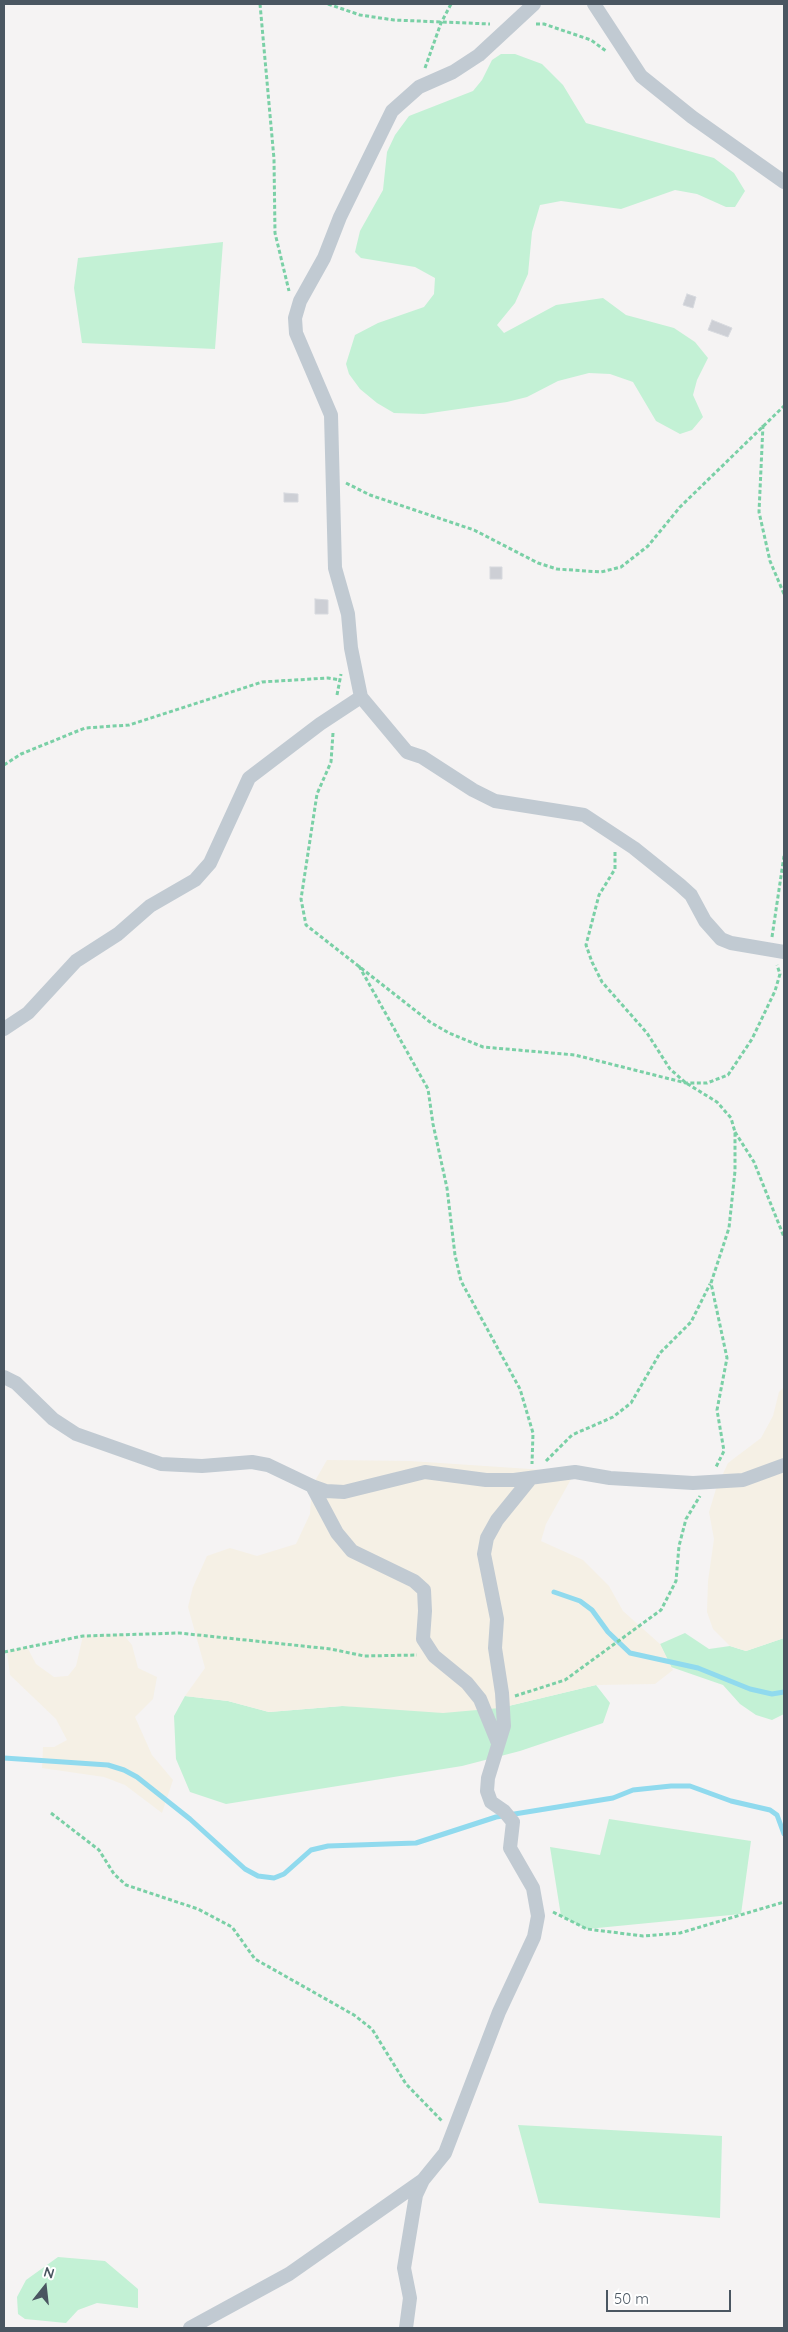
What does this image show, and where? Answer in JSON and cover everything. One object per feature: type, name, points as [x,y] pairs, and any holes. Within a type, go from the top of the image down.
[{"type":"street","points":[[534,4],[479,55],[453,72],[419,87],[392,111],[340,217],[324,258],[300,301],[295,318],[296,333],[331,415],[335,568],[348,614],[361,697],[407,752],[422,757],[473,790],[495,801],[584,815],[634,848],[691,895],[704,921],[721,939],[731,943],[779,951]]},
{"type":"street","points":[[594,4],[640,76],[692,117],[784,182]]},
{"type":"street","points":[[4,1030],[28,1012],[76,961],[118,934],[150,906],[194,880],[210,863],[249,778],[361,697]]},
{"type":"street","points":[[4,1377],[16,1383],[53,1419],[76,1434],[161,1464],[202,1466],[252,1462],[268,1465],[312,1486],[344,1492],[425,1472],[486,1480],[531,1478],[575,1472],[610,1478],[693,1483],[743,1480],[784,1464]]},
{"type":"street","points":[[406,2328],[410,2298],[404,2268],[416,2195],[423,2180],[445,2153],[499,2012],[534,1937],[538,1916],[534,1888],[510,1848],[513,1822],[504,1811],[491,1802],[487,1791],[488,1778],[504,1726],[503,1700],[495,1648],[497,1618],[484,1554],[487,1538],[497,1520],[531,1478]]},
{"type":"street","points":[[312,1486],[337,1533],[352,1550],[414,1581],[424,1590],[426,1611],[423,1639],[434,1656],[467,1683],[480,1699],[498,1743]]},
{"type":"street","points":[[190,2328],[289,2274],[423,2180]]},
{"type":"path","points":[[260,4],[274,159],[275,233],[295,318]]},
{"type":"path","points":[[419,87],[441,23],[451,4]]},
{"type":"path","points":[[333,477],[370,495],[474,530],[538,563],[557,569],[601,572],[621,567],[648,546],[680,507],[784,406]]},
{"type":"path","points":[[763,426],[759,512],[770,562],[784,594]]},
{"type":"path","points":[[342,671],[334,715],[331,762],[318,794],[301,899],[302,912],[306,925],[430,1022],[449,1033],[483,1046],[575,1055],[686,1083],[707,1083],[728,1075],[752,1039],[775,991],[780,974],[779,951],[772,933],[784,856]]},
{"type":"path","points":[[4,765],[21,754],[85,728],[129,725],[262,682],[328,678],[339,680],[361,697]]},
{"type":"path","points":[[531,1478],[572,1435],[613,1417],[631,1403],[660,1353],[691,1322],[710,1283],[729,1228],[735,1171],[735,1132],[731,1118],[717,1102],[686,1083],[670,1069],[647,1033],[602,982],[586,945],[599,895],[615,869],[615,850],[607,830]]},
{"type":"path","points":[[358,964],[428,1089],[433,1124],[447,1188],[455,1255],[462,1281],[520,1389],[533,1433],[531,1478]]},
{"type":"path","points":[[735,1132],[754,1162],[784,1237]]},
{"type":"path","points":[[503,1700],[565,1680],[661,1610],[676,1581],[679,1546],[686,1519],[710,1482],[724,1451],[718,1410],[727,1358],[710,1283]]},
{"type":"path","points":[[4,1652],[83,1636],[179,1632],[331,1649],[364,1656],[401,1654],[434,1656]]},
{"type":"path","points":[[51,1813],[99,1850],[114,1874],[126,1885],[198,1909],[232,1927],[255,1958],[354,2014],[372,2030],[406,2084],[436,2116],[454,2131]]},
{"type":"path","points":[[534,1888],[553,1912],[587,1929],[643,1936],[680,1933],[784,1902]]},
{"type":"green space","points":[[501,54],[515,54],[542,64],[563,85],[586,123],[714,158],[734,173],[745,191],[735,207],[726,207],[697,194],[675,190],[621,209],[561,201],[540,205],[532,232],[528,274],[515,303],[497,325],[504,333],[556,305],[603,298],[626,315],[674,328],[695,342],[708,358],[697,380],[693,395],[703,417],[692,430],[680,434],[656,421],[633,382],[610,374],[589,373],[558,381],[527,397],[507,402],[424,414],[394,413],[377,403],[360,389],[349,374],[346,364],[355,335],[378,323],[424,307],[434,294],[435,278],[415,267],[361,258],[355,252],[360,231],[383,190],[387,152],[395,135],[409,116],[473,91],[482,80],[492,60]]},
{"type":"green space","points":[[223,242],[215,349],[82,343],[74,288],[78,258]]},
{"type":"green space","points":[[685,1633],[709,1649],[730,1646],[746,1651],[784,1638],[784,1714],[772,1720],[756,1715],[740,1704],[723,1685],[671,1667],[660,1644]]},
{"type":"green space","points":[[596,1685],[610,1703],[603,1723],[520,1751],[462,1766],[226,1804],[190,1792],[176,1759],[174,1716],[185,1696],[228,1701],[269,1712],[342,1706],[500,1708]]},
{"type":"green space","points":[[609,1819],[751,1841],[741,1914],[587,1929],[561,1916],[550,1847],[600,1855]]},
{"type":"green space","points":[[518,2125],[722,2136],[720,2218],[539,2203]]},
{"type":"green space","points":[[58,2257],[105,2261],[138,2289],[138,2308],[97,2303],[78,2310],[66,2323],[25,2319],[18,2314],[17,2297],[26,2280]]},
{"type":"sand","points":[[784,1387],[784,1638],[746,1651],[730,1646],[713,1629],[707,1612],[708,1581],[714,1539],[709,1512],[716,1489],[728,1463],[761,1438],[773,1416],[779,1392]]},
{"type":"sand","points":[[327,1460],[410,1461],[575,1472],[546,1524],[541,1541],[583,1560],[609,1586],[623,1611],[660,1644],[673,1670],[655,1684],[596,1685],[500,1708],[443,1713],[342,1706],[269,1712],[228,1701],[185,1696],[205,1668],[188,1607],[193,1587],[207,1556],[230,1548],[257,1556],[296,1544],[310,1514],[312,1486]]},
{"type":"sand","points":[[123,1634],[132,1645],[138,1668],[157,1677],[153,1699],[135,1717],[152,1755],[173,1780],[162,1813],[125,1785],[104,1777],[42,1768],[43,1747],[54,1747],[67,1740],[56,1719],[10,1675],[7,1652],[27,1647],[36,1664],[54,1677],[68,1676],[76,1666],[83,1636]]},
{"type":"building","points":[[687,294],[696,297],[693,308],[683,305]]},
{"type":"building","points":[[712,320],[732,328],[728,337],[708,330]]},
{"type":"building","points":[[284,493],[298,494],[298,502],[284,502]]},
{"type":"building","points":[[490,567],[502,567],[502,579],[490,579]]},
{"type":"building","points":[[315,599],[328,600],[328,614],[315,614]]},
{"type":"waterway","points":[[554,1592],[580,1601],[592,1610],[608,1632],[630,1653],[698,1668],[750,1689],[772,1694],[784,1692]]},
{"type":"waterway","points":[[4,1758],[108,1765],[124,1770],[137,1777],[190,1819],[245,1869],[258,1876],[274,1878],[284,1874],[311,1850],[328,1846],[416,1843],[496,1817],[613,1798],[633,1790],[671,1786],[690,1786],[731,1801],[770,1810],[777,1815],[784,1834]]}]
